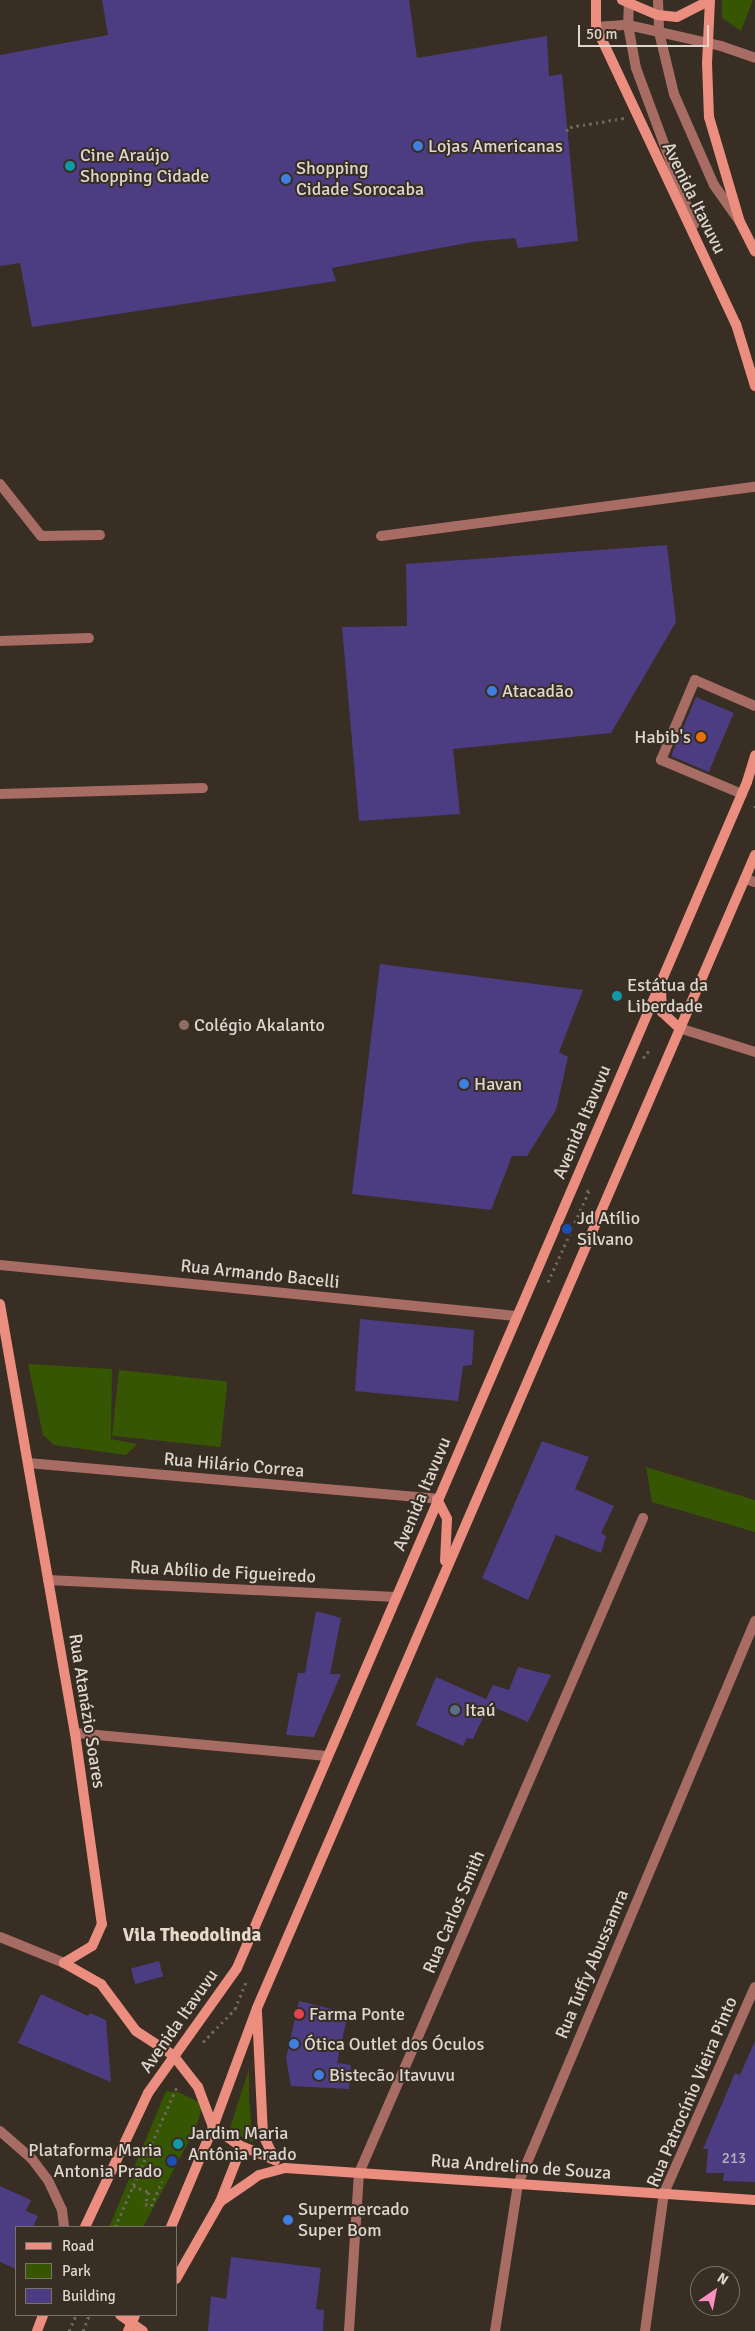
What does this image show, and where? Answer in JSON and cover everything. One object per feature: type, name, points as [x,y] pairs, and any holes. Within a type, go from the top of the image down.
[{"type":"main road","name":"Avenida Itavuvu","points":[[596,0],[596,27],[736,324],[755,386]]},
{"type":"main road","name":"Avenida Itavuvu","points":[[710,0],[708,43],[709,117],[740,222],[755,250]]},
{"type":"main road","points":[[627,1],[658,15],[677,17],[710,0]]},
{"type":"main road","name":"Avenida Itavuvu","points":[[86,2226],[148,2093],[173,2054],[236,1968],[742,794],[755,755]]},
{"type":"main road","points":[[742,794],[755,789]]},
{"type":"main road","points":[[171,2226],[214,2127],[257,2008],[445,1567],[755,855]]},
{"type":"main road","points":[[661,981],[662,1012],[680,1028]]},
{"type":"main road","name":"Rua Atanázio Soares","points":[[0,1304],[75,1733],[102,1924],[92,1946],[64,1963]]},
{"type":"main road","points":[[437,1499],[447,1519],[445,1567]]},
{"type":"main road","points":[[64,1963],[101,1984],[136,2032],[173,2054],[198,2087],[214,2127],[239,2145],[275,2160],[285,2168]]},
{"type":"main road","points":[[257,2008],[263,2135],[275,2160]]},
{"type":"main road","points":[[178,2276],[220,2202],[240,2151],[239,2145]]},
{"type":"main road","name":"Rua Andrelino de Souza","points":[[220,2202],[258,2175],[285,2168],[664,2192],[755,2200]]},
{"type":"main road","points":[[37,2331],[44,2316]]},
{"type":"main road","points":[[122,2316],[143,2331]]},
{"type":"street","points":[[658,0],[659,32],[674,94],[692,139],[714,185],[740,222]]},
{"type":"street","points":[[627,1],[628,25],[645,96],[710,268]]},
{"type":"street","points":[[596,27],[628,25],[708,43],[755,58]]},
{"type":"street","points":[[0,484],[41,536],[100,535]]},
{"type":"street","points":[[381,536],[755,487]]},
{"type":"street","points":[[0,641],[89,638]]},
{"type":"street","points":[[742,794],[661,760],[695,680],[755,706]]},
{"type":"street","points":[[0,794],[203,788]]},
{"type":"street","points":[[745,879],[755,882]]},
{"type":"street","points":[[680,1028],[755,1052]]},
{"type":"street","name":"Rua Armando Bacelli","points":[[0,1265],[516,1316]]},
{"type":"street","name":"Rua Hilário Correa","points":[[28,1463],[437,1499]]},
{"type":"street","name":"Rua Carlos Smith","points":[[349,2331],[358,2173],[643,1518]]},
{"type":"street","name":"Rua Abílio de Figueiredo","points":[[48,1580],[396,1597]]},
{"type":"street","name":"Rua Tuffy Abussamra","points":[[495,2331],[518,2184],[755,1621]]},
{"type":"street","points":[[75,1733],[328,1756]]},
{"type":"street","points":[[0,1937],[64,1963]]},
{"type":"street","name":"Rua Patrocínio Vieira Pinto","points":[[645,2331],[664,2192],[755,1987]]},
{"type":"street","points":[[0,2131],[32,2159],[48,2180],[62,2210],[64,2226]]},
{"type":"path","points":[[566,131],[570,128],[639,115]]},
{"type":"path","points":[[634,1042],[667,1056]]},
{"type":"path","points":[[132,2186],[149,2192],[145,2204],[151,2206],[162,2181]]},
{"type":"path","points":[[69,2331],[76,2316]]},
{"type":"path","points":[[83,2331],[89,2316]]},
{"type":"green space","points":[[722,0],[753,0],[741,31],[722,18]]},
{"type":"green space","points":[[28,1364],[112,1369],[111,1439],[137,1444],[126,1455],[54,1445],[43,1435]]},
{"type":"green space","points":[[119,1370],[227,1381],[221,1447],[112,1436]]},
{"type":"green space","points":[[646,1467],[755,1500],[755,1532],[652,1502]]},
{"type":"green space","points":[[249,2069],[249,2100],[253,2142],[229,2131]]},
{"type":"green space","points":[[166,2091],[178,2092],[203,2104],[196,2128],[144,2226],[109,2226]]},
{"type":"building","name":"Shopping Cidade Sorocaba","points":[[102,0],[409,0],[417,58],[547,36],[549,76],[562,74],[578,241],[518,248],[515,238],[472,242],[332,268],[336,281],[32,327],[20,263],[0,266],[0,55],[108,35]]},
{"type":"building","name":"Atacadão","points":[[667,545],[676,622],[611,733],[453,749],[460,814],[359,821],[342,627],[407,626],[406,564]]},
{"type":"building","name":"Habib's","points":[[696,697],[734,713],[709,772],[671,756]]},
{"type":"building","name":"Havan","points":[[380,964],[583,990],[559,1052],[568,1057],[556,1110],[527,1156],[512,1156],[491,1210],[352,1194]]},
{"type":"building","points":[[360,1319],[474,1330],[472,1365],[463,1366],[458,1401],[355,1391]]},
{"type":"building","points":[[542,1441],[589,1457],[575,1489],[614,1506],[601,1533],[606,1536],[601,1553],[556,1535],[528,1600],[482,1578]]},
{"type":"building","points":[[316,1611],[341,1618],[330,1674],[341,1674],[314,1737],[286,1735],[298,1673],[305,1673]]},
{"type":"building","points":[[518,1667],[551,1675],[528,1722],[489,1705],[473,1739],[467,1738],[463,1746],[416,1725],[436,1677],[486,1699],[493,1685],[509,1690]]},
{"type":"building","points":[[159,1961],[163,1976],[135,1984],[131,1969]]},
{"type":"building","points":[[41,1994],[88,2016],[90,2013],[106,2020],[111,2082],[18,2043]]},
{"type":"building","points":[[299,2001],[348,2013],[337,2063],[351,2065],[349,2089],[291,2086],[286,2058]]},
{"type":"building","points":[[755,2041],[755,2182],[723,2181],[724,2173],[706,2173],[708,2149],[703,2149],[735,2073],[740,2075]]},
{"type":"building","points":[[0,2186],[31,2200],[26,2211],[38,2216],[33,2226],[15,2226],[15,2269],[0,2262]]},
{"type":"building","points":[[231,2257],[321,2268],[316,2309],[324,2310],[323,2331],[208,2331],[211,2296],[226,2299]]},
{"type":"place","name":"Lojas Americanas","points":[[418,146]]},
{"type":"place","name":"Cine Araújo Shopping Cidade","points":[[70,166]]},
{"type":"place","name":"Shopping Cidade Sorocaba","points":[[286,179]]},
{"type":"place","name":"Atacadão","points":[[492,691]]},
{"type":"place","name":"Habib's","points":[[701,737]]},
{"type":"place","name":"Estátua da Liberdade","points":[[617,996]]},
{"type":"place","name":"Colégio Akalanto","points":[[184,1025]]},
{"type":"place","name":"Havan","points":[[464,1084]]},
{"type":"place","name":"Jd Atílio Silvano","points":[[567,1229]]},
{"type":"place","name":"Itaú","points":[[455,1710]]},
{"type":"place","name":"Farma Ponte","points":[[299,2014]]},
{"type":"place","name":"Ótica Outlet dos Óculos","points":[[294,2044]]},
{"type":"place","name":"Bistecão Itavuvu","points":[[319,2075]]},
{"type":"place","name":"Jardim Maria Antônia Prado","points":[[178,2144]]},
{"type":"place","name":"Plataforma Maria Antonia Prado","points":[[172,2161]]},
{"type":"place","name":"Supermercado Super Bom","points":[[288,2220]]},
{"type":"district","name":"Vila Theodolinda","points":[[192,1936]]}]
